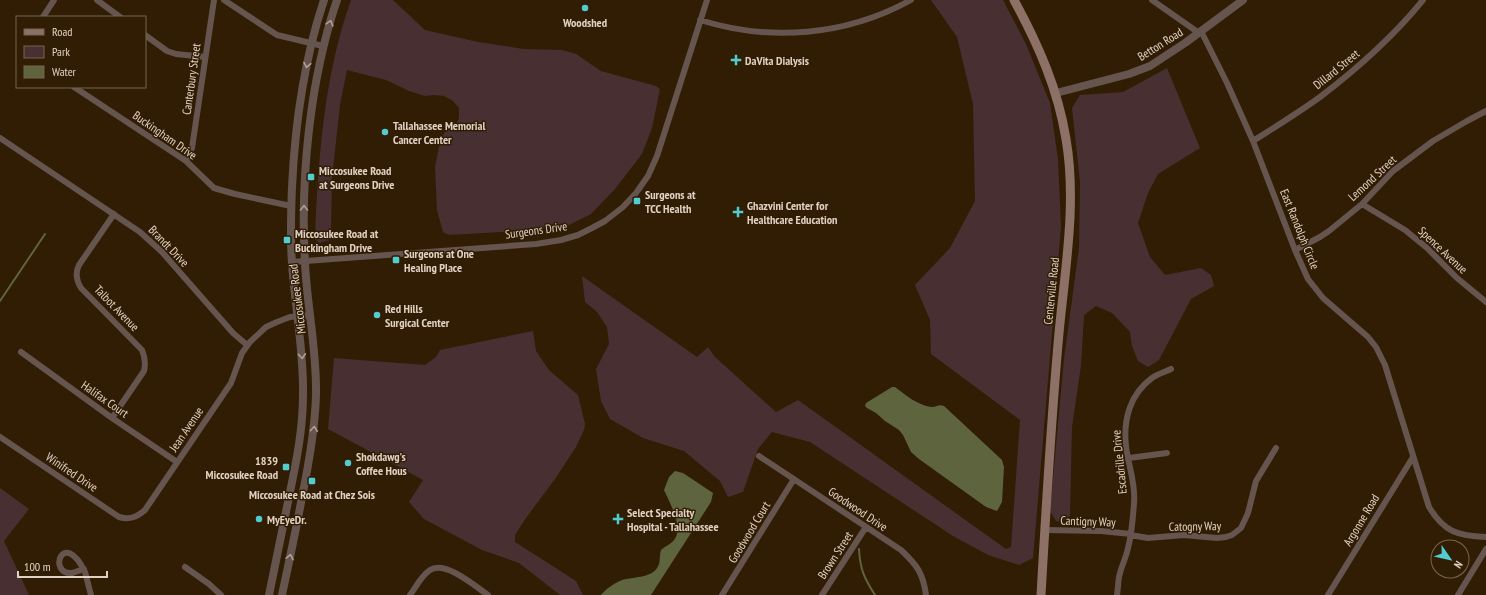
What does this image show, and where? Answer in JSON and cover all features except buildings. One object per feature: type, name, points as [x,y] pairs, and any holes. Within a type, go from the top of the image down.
[{"type":"main road","name":"Centerville Road","points":[[1014,0],[1039,49],[1056,93],[1067,141],[1070,165],[1071,199],[1052,414],[1041,595]]},
{"type":"street","points":[[44,16],[54,0]]},
{"type":"street","points":[[97,0],[119,16]]},
{"type":"street","name":"Canterbury Street","points":[[186,161],[192,148],[214,0]]},
{"type":"street","points":[[224,0],[277,35],[323,46]]},
{"type":"street","name":"Miccosukee Road","points":[[269,595],[298,449],[302,418],[303,375],[292,262],[291,206],[296,138],[307,63],[311,43],[324,0]]},
{"type":"street","name":"Miccosukee Road","points":[[282,595],[314,436],[316,394],[315,351],[305,261],[305,179],[313,104],[323,46],[337,0]]},
{"type":"street","name":"Surgeons Drive","points":[[292,262],[542,243],[578,235],[606,221],[636,193],[652,167],[707,0]]},
{"type":"street","points":[[700,20],[734,29],[759,32],[786,33],[818,31],[855,23],[874,17],[911,0]]},
{"type":"street","points":[[1152,0],[1200,32]]},
{"type":"street","name":"Betton Road","points":[[1056,93],[1144,69],[1160,60],[1243,0]]},
{"type":"street","name":"Dillard Street","points":[[1253,141],[1319,98],[1357,67],[1395,32],[1423,0]]},
{"type":"street","name":"East Randolph Circle","points":[[1200,32],[1227,83],[1253,141],[1302,269],[1315,289],[1323,298],[1368,337],[1380,353],[1429,507],[1436,518],[1456,533],[1468,537],[1486,537]]},
{"type":"street","points":[[146,36],[167,51],[176,54],[205,57]]},
{"type":"street","name":"Buckingham Drive","points":[[76,88],[186,161],[214,188],[291,206]]},
{"type":"street","name":"Lemond Street","points":[[1295,250],[1325,234],[1362,204],[1393,171],[1433,141],[1486,111]]},
{"type":"street","name":"Brandt Drive","points":[[0,138],[114,214],[152,242],[233,333],[247,345]]},
{"type":"street","name":"Spence Avenue","points":[[1362,204],[1405,230],[1428,248],[1457,278],[1486,302]]},
{"type":"street","name":"Talbot Avenue","points":[[112,418],[144,371],[144,355],[142,350],[81,288],[76,274],[79,265],[114,214]]},
{"type":"street","points":[[247,345],[266,327],[290,317],[311,315]]},
{"type":"street","name":"Jean Avenue","points":[[133,518],[139,516],[145,510],[231,382],[239,360],[247,345]]},
{"type":"street","name":"Halifax Court","points":[[21,352],[112,418],[177,462]]},
{"type":"street","name":"Escadrille Drive","points":[[1117,595],[1119,577],[1128,547],[1134,498],[1133,475],[1126,446],[1125,428],[1130,405],[1136,394],[1145,384],[1171,369]]},
{"type":"street","name":"Winifred Drive","points":[[0,437],[119,517],[125,519],[133,518]]},
{"type":"street","name":"Catogny Way","points":[[1130,535],[1148,538],[1184,535],[1217,538],[1232,535],[1241,528],[1248,513],[1256,481],[1276,448]]},
{"type":"street","points":[[298,449],[311,453]]},
{"type":"street","points":[[1129,458],[1167,453]]},
{"type":"street","name":"Goodwood Drive","points":[[759,456],[900,550],[910,559],[922,574],[926,595]]},
{"type":"street","name":"Argonne Road","points":[[1328,595],[1413,457]]},
{"type":"street","name":"Goodwood Court","points":[[722,595],[794,479]]},
{"type":"street","name":"Brown Street","points":[[822,595],[866,527]]},
{"type":"street","name":"Cantigny Way","points":[[1044,530],[1101,531],[1130,535]]},
{"type":"street","points":[[1458,595],[1486,549]]},
{"type":"street","points":[[185,567],[209,584],[221,595]]},
{"type":"street","points":[[410,595],[426,574],[431,570],[438,568],[448,569],[456,573],[488,595]]},
{"type":"street","points":[[84,569],[91,595]]},
{"type":"green space","points":[[351,0],[393,0],[425,30],[478,42],[524,49],[562,50],[576,54],[601,71],[656,86],[660,89],[652,128],[642,154],[615,189],[591,214],[569,225],[517,231],[449,235],[443,232],[437,210],[435,167],[440,142],[444,133],[456,125],[459,118],[459,108],[453,101],[444,96],[425,96],[409,91],[386,80],[347,70],[340,105],[332,178],[331,234],[330,240],[319,243],[315,239],[318,179],[324,118],[334,58]]},
{"type":"green space","points":[[931,0],[1003,0],[1026,44],[1050,103],[1058,159],[1061,227],[1033,558],[1019,565],[988,555],[953,536],[810,442],[772,432],[758,449],[743,492],[728,497],[720,481],[684,451],[643,438],[610,419],[601,401],[596,369],[609,344],[607,327],[597,312],[585,302],[582,276],[697,357],[708,347],[715,357],[776,412],[798,400],[1006,549],[1011,547],[1020,420],[931,354],[930,320],[915,285],[950,248],[975,201],[973,104],[957,37]]},
{"type":"green space","points":[[1167,68],[1200,148],[1158,174],[1148,193],[1138,223],[1150,257],[1165,275],[1201,268],[1211,275],[1214,286],[1191,299],[1159,360],[1148,367],[1138,361],[1132,346],[1130,332],[1112,313],[1096,306],[1084,315],[1081,366],[1072,427],[1070,516],[1063,521],[1056,521],[1050,511],[1064,359],[1079,248],[1080,182],[1072,108],[1080,95],[1123,92]]},
{"type":"green space","points":[[533,331],[536,351],[549,370],[578,395],[585,424],[584,430],[576,447],[515,535],[515,542],[576,581],[583,595],[560,595],[519,563],[482,550],[424,519],[409,502],[423,480],[328,429],[334,358],[425,365],[436,357],[440,350]]},
{"type":"green space","points":[[0,488],[29,509],[4,541],[29,595],[0,595]]},
{"type":"water","points":[[892,387],[895,387],[912,400],[922,405],[932,407],[941,405],[944,406],[1002,460],[1004,467],[1002,502],[997,511],[986,507],[919,459],[911,452],[899,430],[865,406],[866,403]]},
{"type":"water","points":[[675,471],[683,473],[713,493],[711,502],[651,595],[601,595],[610,586],[622,580],[650,574],[654,571],[659,564],[661,550],[671,543],[677,535],[678,529],[675,515],[664,490],[669,477]]},
{"type":"waterway","points":[[0,301],[45,234]]},
{"type":"waterway","points":[[859,549],[863,573],[875,595]]},
{"type":"place","name":"Woodshed","points":[[585,8]]},
{"type":"place","name":"DaVita Dialysis","points":[[736,60]]},
{"type":"place","name":"Tallahassee Memorial Cancer Center","points":[[385,132]]},
{"type":"place","name":"Miccosukee Road at Surgeons Drive","points":[[311,177]]},
{"type":"place","name":"Surgeons at TCC Health","points":[[637,201]]},
{"type":"place","name":"Ghazvini Center for Healthcare Education","points":[[738,212]]},
{"type":"place","name":"Miccosukee Road at Buckingham Drive","points":[[287,240]]},
{"type":"place","name":"Surgeons at One Healing Place","points":[[396,260]]},
{"type":"place","name":"Red Hills Surgical Center","points":[[377,315]]},
{"type":"place","name":"Shokdawg's Coffee Hous","points":[[348,463]]},
{"type":"place","name":"1839 Miccosukee Road","points":[[286,467]]},
{"type":"place","name":"Miccosukee Road at Chez Sois","points":[[312,481]]},
{"type":"place","name":"MyEyeDr.","points":[[259,519]]},
{"type":"place","name":"Select Specialty Hospital - Tallahassee","points":[[618,519]]}]
